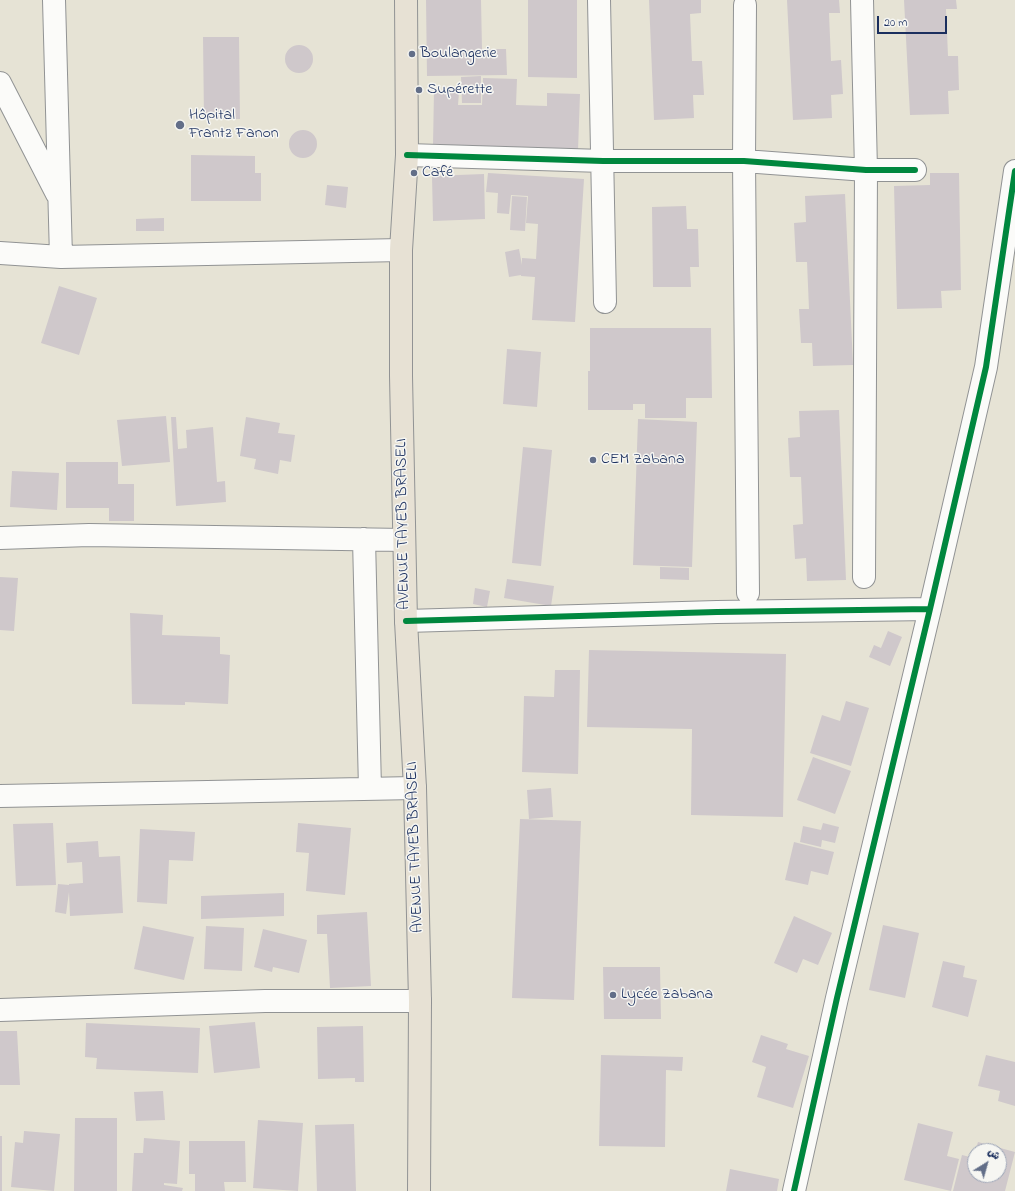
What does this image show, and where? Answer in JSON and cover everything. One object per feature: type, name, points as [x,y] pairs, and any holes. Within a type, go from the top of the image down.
[{"type":"main road","name":"AVENUE TAYEB BRASELI","points":[[406,0],[406,156],[401,250],[401,368],[406,621],[415,788],[420,1002],[419,1191]]},
{"type":"street","points":[[54,0],[61,257]]},
{"type":"street","points":[[599,0],[605,302]]},
{"type":"street","points":[[862,0],[866,170],[864,577]]},
{"type":"street","points":[[745,6],[744,161],[748,593]]},
{"type":"street","points":[[0,83],[60,200]]},
{"type":"street","points":[[406,156],[603,161],[744,161],[866,170],[915,170]]},
{"type":"street","points":[[794,1191],[837,998],[986,367],[1015,171]]},
{"type":"street","points":[[0,254],[61,257],[401,250]]},
{"type":"street","points":[[0,538],[89,535],[404,540]]},
{"type":"street","points":[[364,539],[370,789]]},
{"type":"street","points":[[406,621],[718,612],[930,609]]},
{"type":"street","points":[[0,796],[415,788]]},
{"type":"street","points":[[0,1010],[265,1001],[420,1002]]},
{"type":"building","points":[[426,0],[481,0],[482,49],[506,49],[507,75],[427,76]]},
{"type":"building","points":[[528,0],[577,0],[577,78],[528,77]]},
{"type":"building","points":[[649,0],[701,0],[701,13],[690,14],[692,61],[702,61],[704,95],[693,95],[694,118],[654,120]]},
{"type":"building","points":[[787,0],[839,0],[840,13],[829,13],[831,61],[841,60],[843,94],[831,95],[832,118],[793,120]]},
{"type":"building","points":[[904,0],[956,0],[957,9],[946,9],[948,56],[958,56],[959,90],[948,91],[949,114],[910,115]]},
{"type":"building","points":[[203,37],[239,37],[240,119],[204,119]]},
{"type":"building","points":[[299,45],[309,49],[313,59],[309,69],[299,73],[289,69],[285,59],[289,49]]},
{"type":"building","points":[[481,76],[481,103],[462,103],[461,77]]},
{"type":"building","points":[[483,78],[517,79],[516,105],[547,106],[547,93],[580,94],[578,150],[433,145],[434,91],[459,92],[458,105],[482,105]]},
{"type":"building","points":[[303,130],[313,134],[317,144],[313,154],[303,158],[293,154],[289,144],[293,134]]},
{"type":"building","points":[[191,155],[255,156],[255,173],[261,173],[261,201],[191,201]]},
{"type":"building","points":[[488,173],[584,179],[575,322],[532,320],[535,277],[521,275],[509,277],[505,252],[519,249],[522,265],[522,258],[536,259],[538,224],[526,223],[528,196],[511,195],[509,214],[497,213],[498,193],[486,192]]},
{"type":"building","points":[[930,173],[959,173],[961,290],[941,291],[942,308],[897,309],[894,186],[930,185]]},
{"type":"building","points":[[484,174],[485,219],[433,221],[432,176]]},
{"type":"building","points":[[327,185],[348,187],[346,208],[325,205]]},
{"type":"building","points":[[845,194],[853,365],[813,366],[812,343],[801,343],[799,309],[809,309],[807,262],[796,262],[794,223],[806,222],[805,196]]},
{"type":"building","points":[[512,196],[527,197],[525,231],[510,230]]},
{"type":"building","points":[[686,206],[687,229],[698,229],[699,267],[690,267],[691,287],[653,287],[652,207]]},
{"type":"building","points":[[164,218],[164,231],[136,231],[136,219]]},
{"type":"building","points":[[59,286],[97,298],[79,355],[41,343]]},
{"type":"building","points":[[590,328],[711,328],[712,398],[686,398],[686,418],[645,418],[645,404],[633,404],[633,410],[588,410]]},
{"type":"building","points":[[507,349],[541,352],[537,407],[503,404]]},
{"type":"building","points":[[839,410],[846,580],[807,581],[806,558],[795,559],[793,525],[803,524],[801,477],[790,477],[788,438],[800,437],[799,411]]},
{"type":"building","points":[[166,416],[170,462],[122,466],[117,420]]},
{"type":"building","points":[[171,417],[176,417],[178,449],[187,448],[186,430],[213,427],[217,482],[225,481],[226,502],[176,506]]},
{"type":"building","points":[[246,417],[280,423],[278,433],[295,435],[291,462],[280,460],[278,474],[254,469],[256,459],[240,456]]},
{"type":"building","points":[[638,419],[697,422],[692,567],[633,565]]},
{"type":"building","points":[[523,447],[552,450],[541,566],[512,563]]},
{"type":"building","points":[[66,462],[118,462],[118,484],[134,484],[134,521],[109,521],[109,508],[66,508]]},
{"type":"building","points":[[12,471],[59,473],[57,510],[10,507]]},
{"type":"building","points":[[660,567],[689,568],[689,580],[660,579]]},
{"type":"building","points":[[0,577],[18,578],[14,631],[0,630]]},
{"type":"building","points":[[507,579],[554,586],[551,606],[504,598]]},
{"type":"building","points":[[475,588],[490,591],[487,607],[473,604]]},
{"type":"building","points":[[130,613],[163,615],[162,635],[220,637],[220,654],[230,655],[228,704],[185,702],[185,705],[132,704]]},
{"type":"building","points":[[888,631],[902,637],[890,666],[869,657],[874,645],[881,648]]},
{"type":"building","points":[[589,650],[786,654],[783,817],[691,815],[692,729],[587,727]]},
{"type":"building","points":[[555,670],[580,670],[578,774],[522,772],[524,696],[554,697]]},
{"type":"building","points":[[846,701],[869,708],[851,766],[810,753],[822,715],[840,721]]},
{"type":"building","points":[[813,757],[851,771],[835,814],[797,800]]},
{"type":"building","points":[[551,788],[553,817],[529,819],[527,790]]},
{"type":"building","points":[[520,819],[581,821],[574,1000],[512,998]]},
{"type":"building","points":[[53,823],[56,885],[16,886],[13,824]]},
{"type":"building","points":[[298,823],[351,828],[345,895],[306,891],[309,853],[296,852]]},
{"type":"building","points":[[823,823],[839,827],[835,843],[822,840],[821,847],[800,842],[803,826],[821,830]]},
{"type":"building","points":[[140,829],[195,832],[193,861],[169,860],[167,904],[137,902]]},
{"type":"building","points":[[98,841],[99,857],[120,856],[123,913],[70,916],[69,892],[66,914],[55,912],[58,884],[69,885],[83,883],[82,862],[67,863],[66,843]]},
{"type":"building","points":[[794,842],[834,852],[828,875],[811,871],[808,885],[785,880]]},
{"type":"building","points":[[284,893],[284,916],[201,919],[201,896]]},
{"type":"building","points":[[367,912],[371,986],[330,988],[327,934],[317,934],[317,915]]},
{"type":"building","points":[[794,916],[832,933],[818,965],[803,959],[797,973],[774,963]]},
{"type":"building","points":[[883,925],[919,933],[905,998],[869,990]]},
{"type":"building","points":[[143,926],[194,937],[184,980],[134,969]]},
{"type":"building","points":[[206,926],[244,928],[242,971],[204,969]]},
{"type":"building","points":[[263,929],[307,940],[299,973],[273,967],[272,972],[254,967]]},
{"type":"building","points":[[943,961],[965,966],[963,977],[977,980],[968,1017],[932,1007]]},
{"type":"building","points":[[603,967],[660,967],[661,1019],[604,1019]]},
{"type":"building","points":[[255,1022],[260,1068],[214,1073],[209,1026]]},
{"type":"building","points":[[86,1023],[200,1028],[198,1073],[96,1069],[97,1058],[85,1057]]},
{"type":"building","points":[[363,1026],[364,1082],[355,1082],[355,1078],[318,1079],[317,1027]]},
{"type":"building","points":[[0,1031],[17,1031],[20,1085],[0,1085]]},
{"type":"building","points":[[761,1035],[788,1044],[786,1049],[809,1056],[793,1108],[757,1097],[766,1067],[752,1062]]},
{"type":"building","points":[[601,1055],[683,1057],[682,1071],[666,1070],[665,1147],[599,1146]]},
{"type":"building","points":[[986,1055],[1015,1062],[1015,1106],[998,1101],[1000,1091],[978,1086]]},
{"type":"building","points":[[163,1091],[165,1120],[136,1121],[134,1092]]},
{"type":"building","points":[[75,1118],[117,1118],[117,1191],[74,1191]]},
{"type":"building","points":[[258,1120],[303,1123],[298,1191],[253,1188]]},
{"type":"building","points":[[918,1123],[953,1132],[947,1156],[959,1159],[951,1191],[904,1180]]},
{"type":"building","points":[[354,1124],[356,1191],[317,1191],[315,1125]]},
{"type":"building","points":[[24,1131],[60,1134],[54,1191],[11,1187],[15,1142],[23,1143]]},
{"type":"building","points":[[0,1136],[2,1136],[2,1191],[0,1191]]},
{"type":"building","points":[[144,1138],[180,1141],[177,1184],[164,1183],[164,1185],[183,1188],[182,1191],[132,1191],[134,1153],[143,1153]]},
{"type":"building","points":[[189,1141],[245,1141],[246,1182],[224,1182],[225,1191],[195,1191],[195,1174],[189,1174]]},
{"type":"building","points":[[1007,1150],[1015,1152],[1005,1191],[953,1191],[962,1155],[967,1156],[967,1183],[1007,1183]]},
{"type":"building","points":[[730,1169],[779,1179],[777,1191],[726,1191]]},
{"type":"cycle path","points":[[407,155],[603,161],[744,161],[866,170],[915,170]]},
{"type":"cycle path","points":[[794,1191],[837,998],[986,367],[1015,171]]},
{"type":"cycle path","points":[[406,621],[717,612],[930,609]]},
{"type":"place","name":"Boulangerie","points":[[412,54]]},
{"type":"place","name":"Supérette","points":[[419,90]]},
{"type":"place","name":"Hôpital Frantz Fanon","points":[[180,125]]},
{"type":"place","name":"Café","points":[[414,173]]},
{"type":"place","name":"CEM Zabana","points":[[593,460]]},
{"type":"place","name":"Lycée Zabana","points":[[613,995]]}]
